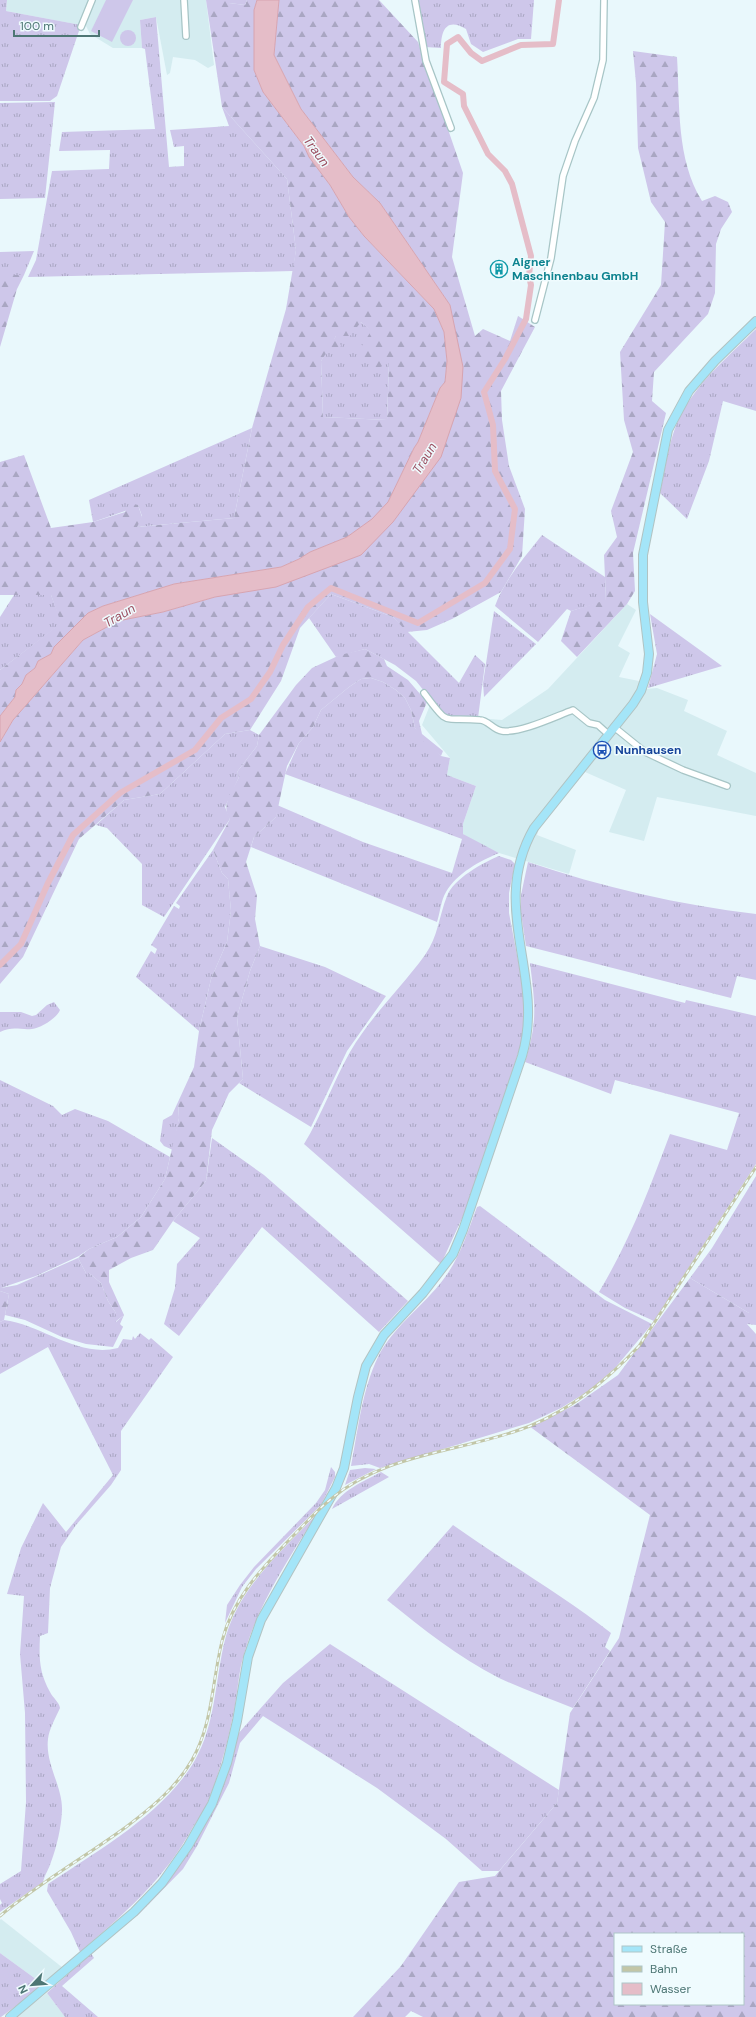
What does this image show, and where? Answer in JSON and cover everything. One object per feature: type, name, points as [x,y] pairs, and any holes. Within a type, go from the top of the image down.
[{"type":"main road","points":[[10,2017],[134,1912],[162,1883],[188,1846],[212,1804],[227,1763],[237,1721],[248,1657],[260,1620],[336,1488],[344,1468],[363,1376],[371,1355],[391,1326],[438,1275],[458,1243],[522,1056],[528,1034],[529,1009],[515,900],[516,878],[526,846],[537,825],[568,788],[608,734],[637,700],[646,679],[648,666],[648,641],[643,602],[642,555],[668,430],[689,391],[715,361],[756,322]]},
{"type":"street","points":[[81,27],[92,0]]},
{"type":"street","points":[[184,0],[186,36]]},
{"type":"street","points":[[415,0],[426,61],[451,128]]},
{"type":"street","points":[[535,320],[551,258],[563,176],[575,141],[594,98],[603,60],[604,0]]},
{"type":"street","points":[[424,693],[443,717],[450,720],[483,720],[497,730],[510,730],[548,720],[573,710],[589,723],[598,725],[608,734]]},
{"type":"street","points":[[614,727],[645,752],[683,770],[727,786]]},
{"type":"shaded area","points":[[7,0],[206,0],[214,65],[208,68],[195,60],[173,57],[170,73],[167,75],[156,17],[140,20],[142,48],[113,48],[90,34],[86,26],[6,11]]},
{"type":"shaded area","points":[[627,604],[636,610],[618,646],[630,653],[619,677],[639,681],[646,689],[657,688],[688,700],[684,711],[727,731],[717,755],[756,773],[756,816],[657,797],[644,841],[609,832],[626,790],[585,772],[539,829],[537,835],[576,850],[569,874],[499,853],[468,838],[463,834],[463,824],[476,786],[447,775],[450,758],[422,725],[432,700],[478,718],[502,720],[548,689]]},
{"type":"shaded area","points":[[1,1919],[63,1968],[44,1985],[0,1953]]},
{"type":"shaded area","points":[[47,1993],[65,2017],[15,2017]]},
{"type":"green space","points":[[0,0],[7,0],[6,11],[81,25],[57,96],[50,101],[0,101]]},
{"type":"green space","points":[[106,0],[133,0],[112,42],[91,31]]},
{"type":"green space","points":[[206,0],[229,0],[229,3],[245,5],[247,0],[257,0],[254,10],[254,70],[263,92],[304,146],[309,157],[330,185],[349,217],[364,236],[434,309],[444,332],[447,361],[445,382],[440,388],[418,442],[388,502],[372,520],[347,537],[310,552],[281,567],[174,584],[103,606],[88,613],[54,647],[51,654],[38,661],[35,668],[26,675],[22,684],[16,690],[15,697],[0,716],[0,670],[61,623],[51,595],[0,595],[0,462],[24,455],[51,528],[93,522],[125,512],[130,503],[138,505],[142,517],[137,527],[234,518],[252,428],[286,309],[296,250],[287,179],[222,107]],"holes":[[[361,322],[371,331],[357,354],[376,369],[389,363],[387,420],[323,417],[321,361],[327,352],[338,354],[341,345],[334,340],[336,336],[350,336]]]},
{"type":"green space","points":[[229,0],[247,0],[245,5],[229,3]]},
{"type":"green space","points":[[279,0],[379,0],[418,42],[463,173],[452,257],[475,336],[483,329],[510,341],[518,316],[535,327],[501,391],[502,420],[509,466],[525,509],[522,556],[501,592],[452,619],[427,630],[407,632],[393,617],[331,594],[300,628],[281,681],[250,730],[225,734],[160,794],[124,800],[79,839],[23,957],[0,984],[0,742],[13,720],[83,640],[118,621],[163,612],[361,555],[461,398],[450,305],[380,203],[353,177],[301,109],[274,55]]},
{"type":"green space","points":[[417,0],[534,0],[531,39],[518,39],[483,52],[471,44],[466,29],[459,26],[449,25],[442,36],[441,48],[425,47]]},
{"type":"green space","points":[[156,17],[169,167],[184,166],[184,146],[174,147],[170,130],[229,126],[222,107],[287,179],[296,250],[293,271],[28,277],[36,260],[52,171],[109,169],[110,150],[59,151],[62,132],[155,129],[145,49],[142,48],[140,20]]},
{"type":"green space","points":[[125,30],[131,30],[136,35],[134,44],[131,46],[125,46],[120,41],[120,35]]},
{"type":"green space","points":[[633,51],[677,57],[679,113],[683,150],[694,185],[702,201],[715,196],[728,202],[732,212],[721,229],[716,244],[715,293],[708,314],[654,372],[652,401],[666,413],[633,553],[635,591],[627,604],[577,657],[561,641],[571,611],[606,600],[604,555],[617,537],[611,511],[633,452],[624,420],[620,352],[661,285],[665,222],[651,202],[638,148],[636,83]]},
{"type":"green space","points":[[55,102],[45,198],[0,199],[0,103]]},
{"type":"green space","points":[[34,251],[24,275],[0,275],[0,252]]},
{"type":"green space","points":[[0,275],[24,275],[17,289],[0,347]]},
{"type":"green space","points":[[361,322],[372,331],[358,354],[389,362],[387,420],[323,417],[321,361],[336,336]]},
{"type":"green space","points":[[756,329],[756,411],[723,401],[709,461],[687,519],[660,493],[668,451],[674,430],[683,411],[698,388]]},
{"type":"green space","points":[[252,428],[234,518],[136,527],[142,516],[138,505],[93,522],[89,500]]},
{"type":"green space","points":[[542,535],[605,577],[606,601],[571,611],[567,609],[538,642],[495,606],[504,587],[522,560]]},
{"type":"green space","points":[[331,594],[393,617],[459,683],[475,655],[485,664],[478,718],[445,717],[416,681],[395,665],[365,649],[336,657],[309,618]]},
{"type":"green space","points":[[14,595],[51,595],[62,623],[0,670],[0,617]]},
{"type":"green space","points":[[494,611],[536,644],[484,697],[483,683]]},
{"type":"green space","points":[[650,614],[722,666],[648,688],[657,654]]},
{"type":"green space","points":[[365,649],[384,659],[387,666],[408,680],[427,702],[419,721],[422,734],[443,751],[441,756],[424,742],[415,728],[411,710],[405,698],[383,682],[371,678],[361,679],[321,710],[313,727],[299,743],[287,766],[276,817],[254,837],[246,862],[257,896],[255,919],[260,946],[250,971],[237,1017],[243,1079],[229,1093],[212,1130],[206,1181],[173,1221],[153,1250],[131,1258],[109,1270],[109,1282],[124,1315],[115,1322],[116,1313],[108,1301],[101,1283],[89,1273],[86,1273],[78,1258],[89,1249],[117,1237],[141,1217],[165,1179],[179,1118],[178,1102],[194,1067],[199,1031],[211,979],[227,942],[231,911],[228,879],[222,873],[213,850],[230,819],[226,809],[228,798],[239,777],[237,772],[257,746],[259,735],[296,685],[312,668],[340,655]]},
{"type":"green space","points":[[371,678],[383,682],[405,698],[411,710],[415,728],[441,756],[450,758],[447,775],[476,786],[463,824],[463,834],[499,853],[470,868],[456,879],[446,892],[437,922],[251,847],[254,837],[276,817],[277,805],[363,842],[452,873],[462,839],[285,774],[299,743],[313,727],[321,710],[361,679]]},
{"type":"green space","points":[[250,730],[259,735],[257,746],[237,772],[239,777],[225,807],[230,819],[164,917],[142,905],[142,864],[107,828],[96,825],[124,800],[160,794],[225,734]]},
{"type":"green space","points":[[213,850],[222,873],[228,879],[231,911],[227,942],[211,979],[199,1031],[136,977],[151,951],[155,954],[157,949],[151,945],[174,906],[179,909],[180,906],[176,903]]},
{"type":"green space","points":[[499,856],[511,860],[515,864],[509,893],[509,913],[524,992],[524,1035],[469,1203],[441,1264],[304,1144],[344,1063],[358,1039],[425,955],[436,934],[444,904],[450,890],[462,877],[485,862]]},
{"type":"green space","points":[[528,862],[641,894],[698,906],[756,914],[756,980],[737,976],[731,998],[526,946],[521,913],[521,895]]},
{"type":"green space","points":[[260,946],[325,967],[386,996],[347,1051],[311,1127],[239,1083],[243,1079],[237,1017],[250,971]]},
{"type":"green space","points":[[530,963],[685,1003],[686,1000],[756,1016],[756,1164],[654,1321],[625,1308],[599,1292],[630,1234],[670,1134],[727,1150],[739,1113],[615,1080],[611,1094],[525,1062],[534,1024],[534,1002]]},
{"type":"green space","points":[[54,1002],[60,1010],[56,1016],[44,1025],[32,1029],[12,1029],[0,1032],[0,1012],[21,1012],[32,1016],[36,1015],[47,1005]]},
{"type":"green space","points":[[0,1080],[53,1106],[62,1115],[75,1109],[108,1121],[170,1157],[165,1179],[141,1217],[117,1237],[89,1249],[79,1256],[36,1276],[1,1288],[17,1285],[78,1258],[86,1273],[89,1273],[101,1283],[108,1301],[116,1313],[116,1322],[124,1315],[120,1324],[123,1327],[113,1347],[86,1344],[62,1337],[25,1320],[5,1315],[9,1294],[0,1291]]},
{"type":"green space","points":[[178,1102],[179,1118],[173,1150],[164,1146],[160,1141],[163,1120],[172,1115]]},
{"type":"green space","points":[[212,1138],[264,1175],[408,1301],[379,1332],[262,1227],[179,1336],[164,1324],[175,1288],[177,1264],[200,1238],[173,1221],[206,1181]]},
{"type":"green space","points":[[756,1176],[756,1325],[747,1324],[749,1313],[690,1278],[712,1248]]},
{"type":"green space","points":[[480,1206],[605,1300],[652,1324],[615,1368],[590,1390],[561,1408],[529,1423],[380,1468],[369,1464],[351,1466],[364,1396],[378,1357],[398,1328],[446,1276],[457,1257],[477,1207]]},
{"type":"green space","points":[[690,1278],[749,1313],[753,1320],[747,1324],[756,1334],[756,2017],[423,2017],[411,2011],[405,2017],[353,2017],[401,1966],[459,1882],[495,1876],[557,1803],[570,1713],[619,1638],[650,1515],[529,1426],[575,1405],[618,1375]]},
{"type":"green space","points":[[0,1291],[9,1294],[4,1320],[0,1322]]},
{"type":"green space","points":[[4,1320],[18,1323],[60,1340],[89,1349],[103,1350],[118,1348],[123,1339],[132,1340],[133,1336],[135,1339],[140,1333],[149,1340],[151,1338],[173,1357],[121,1431],[121,1470],[111,1485],[76,1525],[61,1547],[50,1588],[48,1633],[40,1636],[40,1665],[46,1685],[60,1708],[50,1731],[48,1748],[51,1766],[62,1802],[60,1830],[53,1856],[43,1882],[0,1912],[0,1905],[2,1903],[0,1899],[0,1884],[21,1871],[26,1802],[25,1713],[20,1654],[24,1596],[7,1594],[21,1548],[43,1503],[66,1532],[113,1475],[48,1347],[0,1374],[0,1322]]},
{"type":"green space","points":[[331,1467],[335,1472],[335,1477],[321,1505],[256,1569],[242,1587],[225,1623],[227,1605],[240,1585],[254,1567],[316,1503],[325,1490]]},
{"type":"green space","points":[[365,1468],[376,1469],[345,1485],[350,1470]]},
{"type":"green space","points":[[381,1472],[389,1477],[332,1509],[336,1502],[347,1492]]},
{"type":"green space","points":[[316,1515],[275,1582],[250,1635],[241,1666],[235,1705],[224,1753],[213,1789],[205,1808],[169,1864],[156,1880],[128,1909],[80,1952],[71,1932],[47,1891],[48,1884],[129,1830],[166,1797],[182,1779],[195,1760],[207,1733],[214,1704],[224,1644],[238,1606],[249,1589],[274,1558]]},
{"type":"green space","points":[[453,1525],[573,1605],[611,1633],[605,1647],[610,1651],[573,1708],[526,1690],[484,1670],[441,1642],[387,1600]]},
{"type":"green space","points":[[330,1644],[559,1790],[557,1803],[499,1871],[482,1871],[446,1839],[377,1788],[263,1716],[240,1743],[229,1783],[197,1846],[183,1869],[139,1914],[97,1948],[135,1914],[196,1838],[237,1735],[283,1683]]},
{"type":"green space","points":[[0,1953],[44,1985],[1,2017],[0,2017]]},
{"type":"green space","points":[[91,1953],[94,1958],[62,1986],[98,2017],[65,2017],[47,1993]]},
{"type":"water","name":"Traun","points":[[257,0],[279,0],[274,55],[301,109],[353,177],[380,203],[450,305],[463,367],[461,398],[441,457],[393,522],[361,555],[276,587],[215,597],[163,612],[118,621],[83,640],[13,720],[0,742],[0,716],[15,697],[16,690],[22,684],[26,675],[35,668],[38,661],[51,654],[54,647],[88,613],[103,606],[174,584],[281,567],[310,552],[347,537],[372,519],[388,502],[418,442],[440,388],[445,382],[447,361],[444,332],[434,309],[364,236],[349,217],[330,185],[309,157],[304,146],[263,92],[254,70],[254,10]]},
{"type":"waterway","points":[[0,965],[21,944],[48,883],[73,835],[120,793],[195,750],[221,718],[251,699],[270,672],[283,645],[308,607],[331,588],[418,623],[485,583],[510,549],[515,509],[495,471],[493,425],[484,392],[505,359],[526,319],[531,285],[529,276],[531,256],[512,184],[505,171],[488,154],[464,106],[463,94],[444,82],[447,44],[458,37],[471,53],[482,61],[521,45],[553,44],[559,0]]},
{"type":"railway","points":[[0,1916],[30,1892],[126,1827],[154,1804],[179,1779],[192,1760],[204,1731],[222,1641],[233,1611],[241,1597],[260,1572],[316,1512],[353,1483],[376,1471],[401,1462],[505,1435],[530,1426],[561,1411],[602,1382],[639,1346],[756,1167]]},
{"type":"place","name":"Aigner Maschinenbau GmbH","points":[[499,269]]},
{"type":"place","name":"Nunhausen","points":[[602,750]]}]
